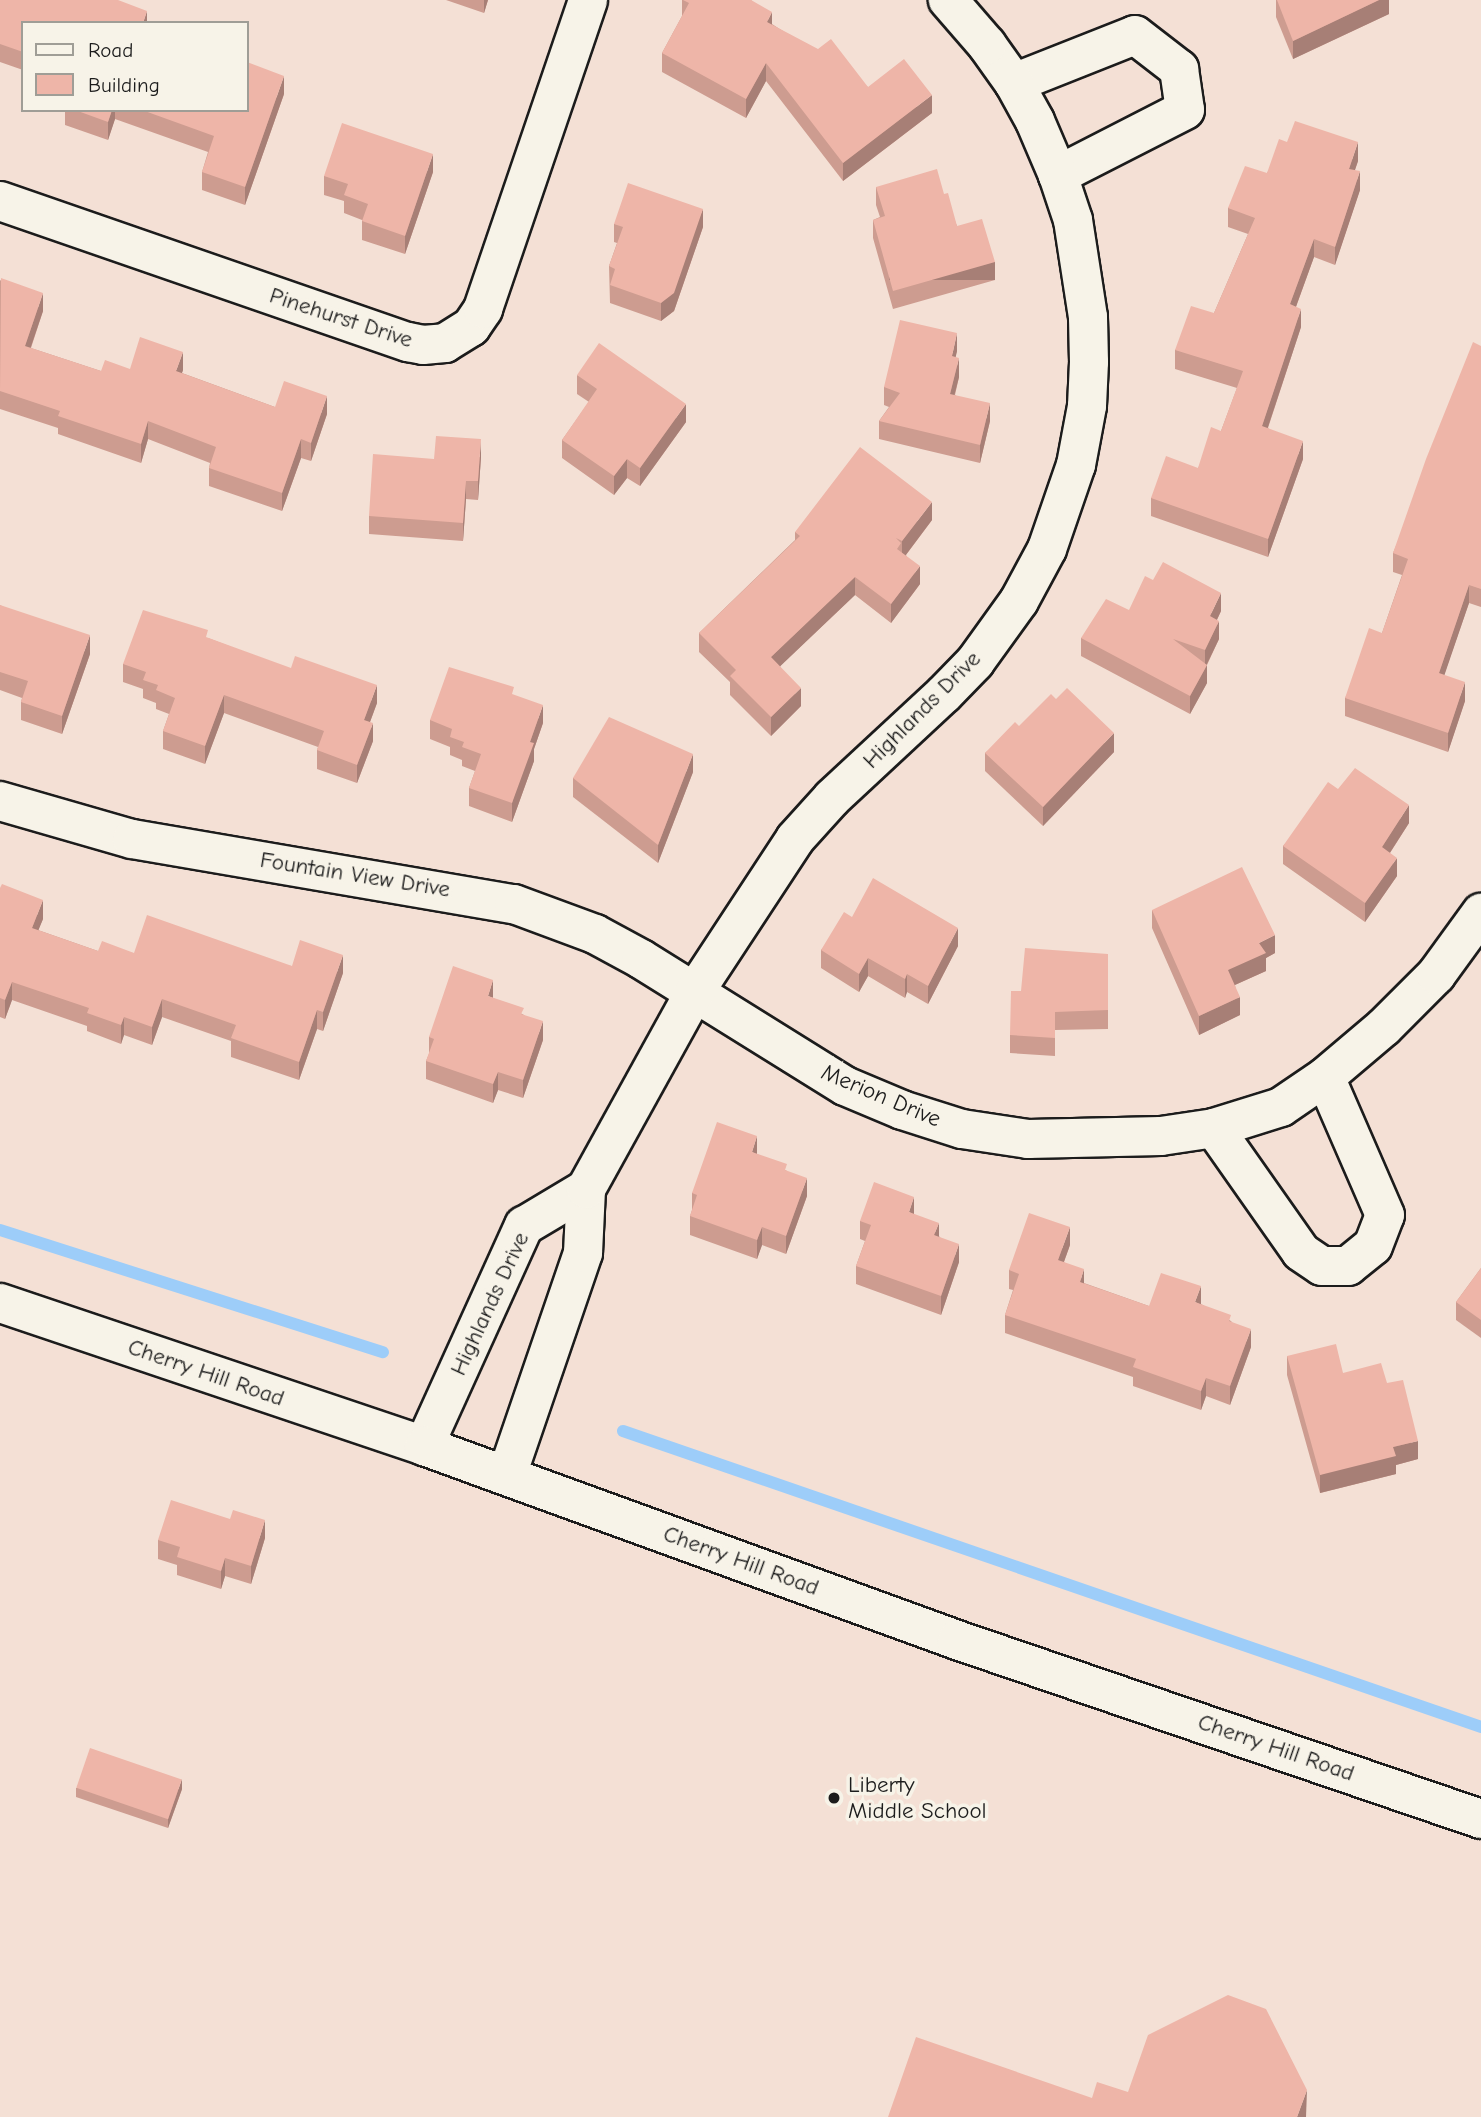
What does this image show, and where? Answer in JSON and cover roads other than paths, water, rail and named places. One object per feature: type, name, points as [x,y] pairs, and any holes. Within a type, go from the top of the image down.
[{"type":"street","name":"Pinehurst Drive","points":[[0,201],[408,342],[423,345],[444,343],[471,327],[483,309],[587,0]]},
{"type":"street","name":"Highlands Drive","points":[[507,1475],[583,1253],[586,1189],[694,993],[795,839],[832,798],[975,662],[1019,601],[1047,549],[1076,465],[1087,406],[1088,317],[1082,265],[1058,175],[1035,121],[1014,83],[988,45],[948,0]]},
{"type":"street","points":[[1014,83],[1135,35],[1179,69],[1185,110],[1058,175]]},
{"type":"street","name":"Fountain View Drive","points":[[0,801],[132,839],[514,904],[595,934],[694,993]]},
{"type":"street","name":"Merion Drive","points":[[694,993],[845,1086],[902,1110],[962,1129],[1028,1139],[1161,1136],[1214,1128],[1281,1107],[1325,1077],[1384,1027],[1436,975],[1481,913]]},
{"type":"street","points":[[1214,1128],[1301,1252],[1322,1266],[1348,1266],[1373,1246],[1385,1215],[1325,1077]]},
{"type":"street","name":"Highlands Drive","points":[[424,1447],[524,1226],[586,1189]]},
{"type":"street","name":"Cherry Hill Road","points":[[0,1303],[507,1475],[957,1640],[1481,1819]]},
{"type":"waterway","points":[[0,1230],[383,1352]]},
{"type":"waterway","points":[[623,1431],[1481,1727]]},
{"type":"place","name":"Liberty Middle School","points":[[834,1798]]}]
